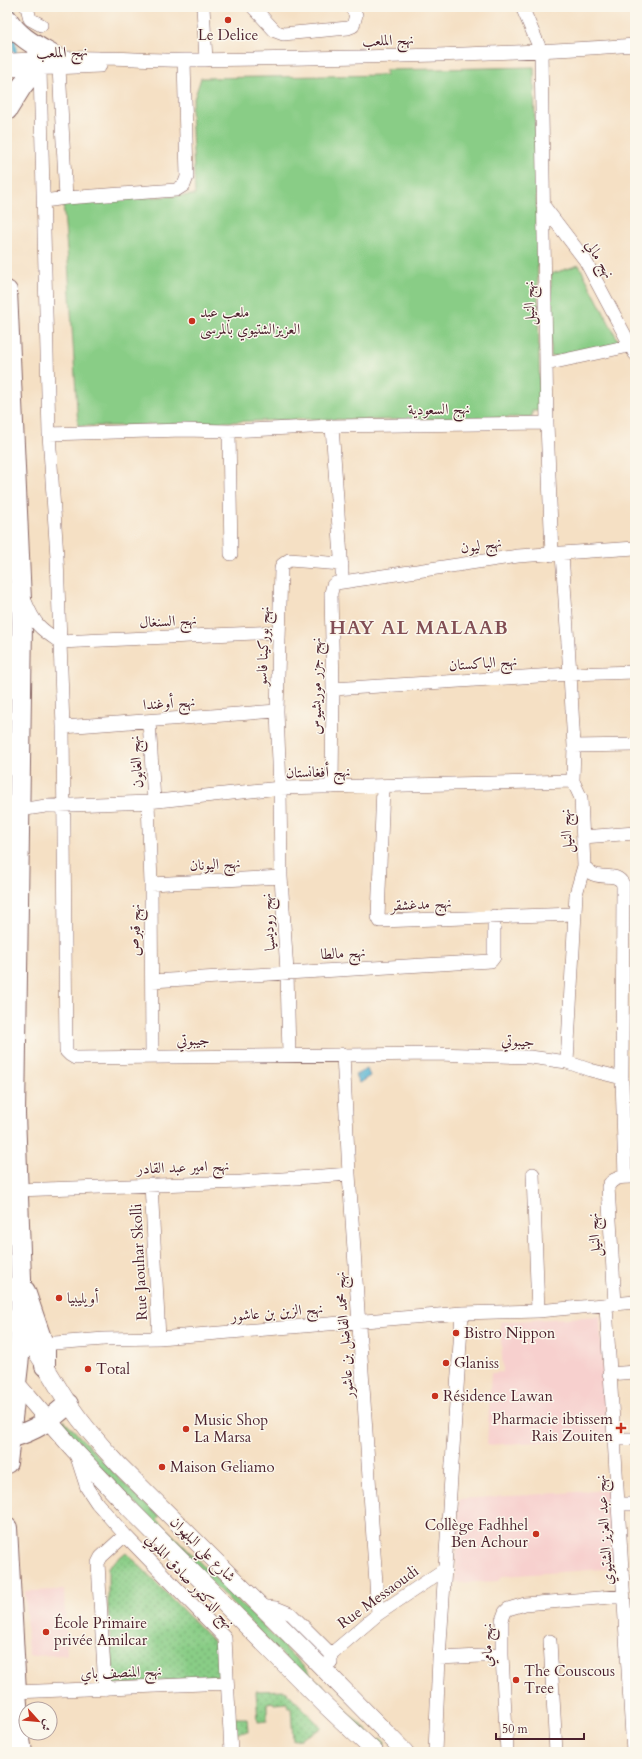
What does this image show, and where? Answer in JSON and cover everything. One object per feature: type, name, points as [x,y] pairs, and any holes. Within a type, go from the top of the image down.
[{"type":"highway","points":[[7,19],[14,30],[21,37],[58,63]]},
{"type":"highway","points":[[7,110],[22,86],[38,69]]},
{"type":"highway","points":[[7,291],[22,594],[15,1114],[21,1279],[13,1324],[20,1348],[7,1463]]},
{"type":"highway","points":[[21,1279],[38,1327],[46,1356],[45,1366]]},
{"type":"highway","points":[[10,1438],[36,1429],[50,1421],[68,1404]]},
{"type":"highway","points":[[7,1528],[11,1694],[7,1745]]},
{"type":"highway","points":[[11,1694],[22,1752]]},
{"type":"main road","name":"شارع علي البلهوان","points":[[13,1324],[45,1366],[68,1404],[95,1439],[119,1466],[328,1674],[389,1746],[405,1752]]},
{"type":"main road","name":"شارع علي البلهوان","points":[[7,1363],[16,1383],[74,1450],[160,1539],[326,1706],[374,1752]]},
{"type":"street","points":[[28,7],[30,18],[41,25]]},
{"type":"street","points":[[203,7],[206,60]]},
{"type":"street","points":[[253,7],[275,31],[283,34],[348,28],[353,26],[356,15],[351,7]]},
{"type":"street","points":[[522,7],[541,52]]},
{"type":"street","name":"نهج الملعب","points":[[7,70],[38,69],[58,63],[98,58],[206,60],[541,52],[635,45]]},
{"type":"street","name":"نهج النيل","points":[[541,52],[547,423],[557,554],[570,674],[574,746],[573,781],[581,798],[584,866],[592,873],[602,876],[616,876],[621,879],[623,884],[629,946],[622,1078],[630,1177],[614,1179],[610,1182],[608,1187],[611,1305]]},
{"type":"street","name":"نهج الملعب","points":[[7,60],[58,63]]},
{"type":"street","points":[[44,201],[176,190],[184,185],[188,177],[184,60]]},
{"type":"street","points":[[58,63],[66,198]]},
{"type":"street","points":[[38,69],[44,201],[49,434],[58,556],[63,727],[63,805]]},
{"type":"street","name":"نهج مالي","points":[[543,205],[585,260],[632,350]]},
{"type":"street","points":[[546,364],[632,350]]},
{"type":"street","name":"نهج السعودية","points":[[49,434],[183,430],[229,431],[332,426],[547,423]]},
{"type":"street","name":"نهج جزر موريشيوس","points":[[332,426],[342,564],[338,583],[331,593],[334,689],[332,787]]},
{"type":"street","points":[[229,431],[231,554]]},
{"type":"street","name":"نهج ليون","points":[[338,583],[518,556],[635,548]]},
{"type":"street","name":"نهج بوركينا فاسو","points":[[280,788],[277,711],[281,569],[285,562],[289,560],[342,564]]},
{"type":"street","points":[[22,594],[34,621],[40,629],[60,642]]},
{"type":"street","name":"نهج السنغال","points":[[60,642],[279,632]]},
{"type":"street","name":"نهج الباكستان","points":[[334,689],[570,674],[635,672]]},
{"type":"street","name":"نهج أوغندا","points":[[63,727],[277,711]]},
{"type":"street","name":"نهج الغابون","points":[[149,721],[151,802]]},
{"type":"street","points":[[574,746],[635,745]]},
{"type":"street","name":"نهج أفغانستان","points":[[19,810],[63,805],[151,802],[280,788],[383,787],[573,781]]},
{"type":"street","name":"نهج مدغشقر","points":[[383,787],[379,919],[383,922],[494,916],[575,914]]},
{"type":"street","name":"نهج روديسيا","points":[[280,788],[281,877],[287,972],[289,1054]]},
{"type":"street","name":"نهج قبرص","points":[[151,802],[152,1057]]},
{"type":"street","name":"جيبوتي","points":[[63,805],[66,1051],[75,1058],[289,1054],[437,1054],[514,1056],[567,1062],[590,1070],[622,1078]]},
{"type":"street","points":[[583,837],[635,833]]},
{"type":"street","points":[[567,1062],[576,894],[584,866]]},
{"type":"street","name":"نهج اليونان","points":[[151,884],[281,877]]},
{"type":"street","name":"نهج مالطا","points":[[152,981],[491,961],[494,957],[494,916]]},
{"type":"street","name":"نهج محمد الفاضل بن عاشور","points":[[343,1054],[349,1174],[378,1614]]},
{"type":"street","name":"نهج امير عبد القادر","points":[[17,1190],[151,1184],[241,1182],[349,1174]]},
{"type":"street","points":[[533,1174],[538,1311]]},
{"type":"street","name":"Rue Jaouhar Skolli","points":[[151,1184],[159,1338]]},
{"type":"street","name":"نهج الزين بن عاشور","points":[[42,1344],[104,1339],[159,1338],[462,1313],[538,1311],[635,1302]]},
{"type":"street","name":"نهج عبد العزيز الشتيوي","points":[[611,1305],[609,1374],[618,1504],[628,1599],[633,1752]]},
{"type":"street","points":[[435,1752],[445,1569],[462,1313]]},
{"type":"street","points":[[609,1374],[635,1372]]},
{"type":"street","points":[[614,1440],[635,1439]]},
{"type":"street","name":"نهج الدكتور صادق الملولي","points":[[74,1450],[83,1477],[90,1493],[97,1503],[125,1535],[225,1638],[231,1752]]},
{"type":"street","points":[[618,1504],[635,1504]]},
{"type":"street","points":[[105,1689],[98,1563],[101,1558],[125,1535]]},
{"type":"street","name":"Rue Messaoudi","points":[[331,1654],[378,1614],[445,1569]]},
{"type":"street","name":"نهج مامي","points":[[507,1752],[502,1655],[502,1620],[505,1612],[508,1609],[525,1604],[628,1599]]},
{"type":"street","points":[[259,1606],[271,1607],[288,1612],[331,1654],[328,1674]]},
{"type":"street","points":[[550,1642],[556,1752]]},
{"type":"street","points":[[440,1658],[502,1655]]},
{"type":"street","name":"نهج المنصف باي","points":[[11,1694],[227,1683]]},
{"type":"shaded area","points":[[600,1316],[607,1438],[487,1445],[491,1373],[503,1372],[500,1322]]},
{"type":"shaded area","name":"Collège Fadhhel Ben Achour","points":[[611,1490],[618,1568],[503,1576],[499,1581],[455,1583],[459,1499]]},
{"type":"shaded area","name":"École Primaire privée Amilcar","points":[[64,1590],[67,1655],[28,1656],[25,1591]]},
{"type":"green space","points":[[534,67],[540,411],[532,411],[532,417],[377,420],[310,419],[120,426],[78,426],[63,202],[195,195],[191,108],[201,78],[386,75],[386,70]]},
{"type":"green space","points":[[579,265],[620,344],[551,357],[551,274]]},
{"type":"green space","points":[[62,1421],[65,1421],[137,1497],[160,1516],[157,1519],[377,1741],[381,1738],[385,1742],[382,1749],[372,1748],[59,1425]]},
{"type":"green space","points":[[126,1552],[221,1649],[223,1676],[114,1685],[108,1609],[108,1567]]},
{"type":"green space","points":[[285,1690],[322,1728],[301,1739],[293,1740],[291,1708],[288,1708],[287,1703],[267,1703],[267,1721],[258,1722],[256,1691]]},
{"type":"green space","points":[[234,1718],[247,1718],[248,1732],[235,1733]]},
{"type":"water","points":[[367,1069],[370,1076],[359,1083],[355,1075]]},
{"type":"waterway","points":[[13,7],[13,15]]},
{"type":"waterway","points":[[14,38],[15,53]]},
{"type":"place","name":"Le Delice","points":[[228,20]]},
{"type":"place","name":"ملعب عبد العزيزالشتيوي بالمرسى","points":[[192,321]]},
{"type":"place","name":"أويليبيا","points":[[59,1298]]},
{"type":"place","name":"Bistro Nippon","points":[[456,1333]]},
{"type":"place","name":"Glaniss","points":[[446,1363]]},
{"type":"place","name":"Total","points":[[88,1369]]},
{"type":"place","name":"Résidence Lawan","points":[[435,1396]]},
{"type":"place","name":"Pharmacie ibtissem Rais Zouiten","points":[[621,1428]]},
{"type":"place","name":"Music Shop La Marsa","points":[[186,1429]]},
{"type":"place","name":"Maison Geliamo","points":[[162,1467]]},
{"type":"place","name":"Collège Fadhhel Ben Achour","points":[[536,1534]]},
{"type":"place","name":"École Primaire privée Amilcar","points":[[46,1632]]},
{"type":"place","name":"The Couscous Tree","points":[[516,1680]]},
{"type":"district","name":"HAY AL MALAAB","points":[[419,627]]}]
